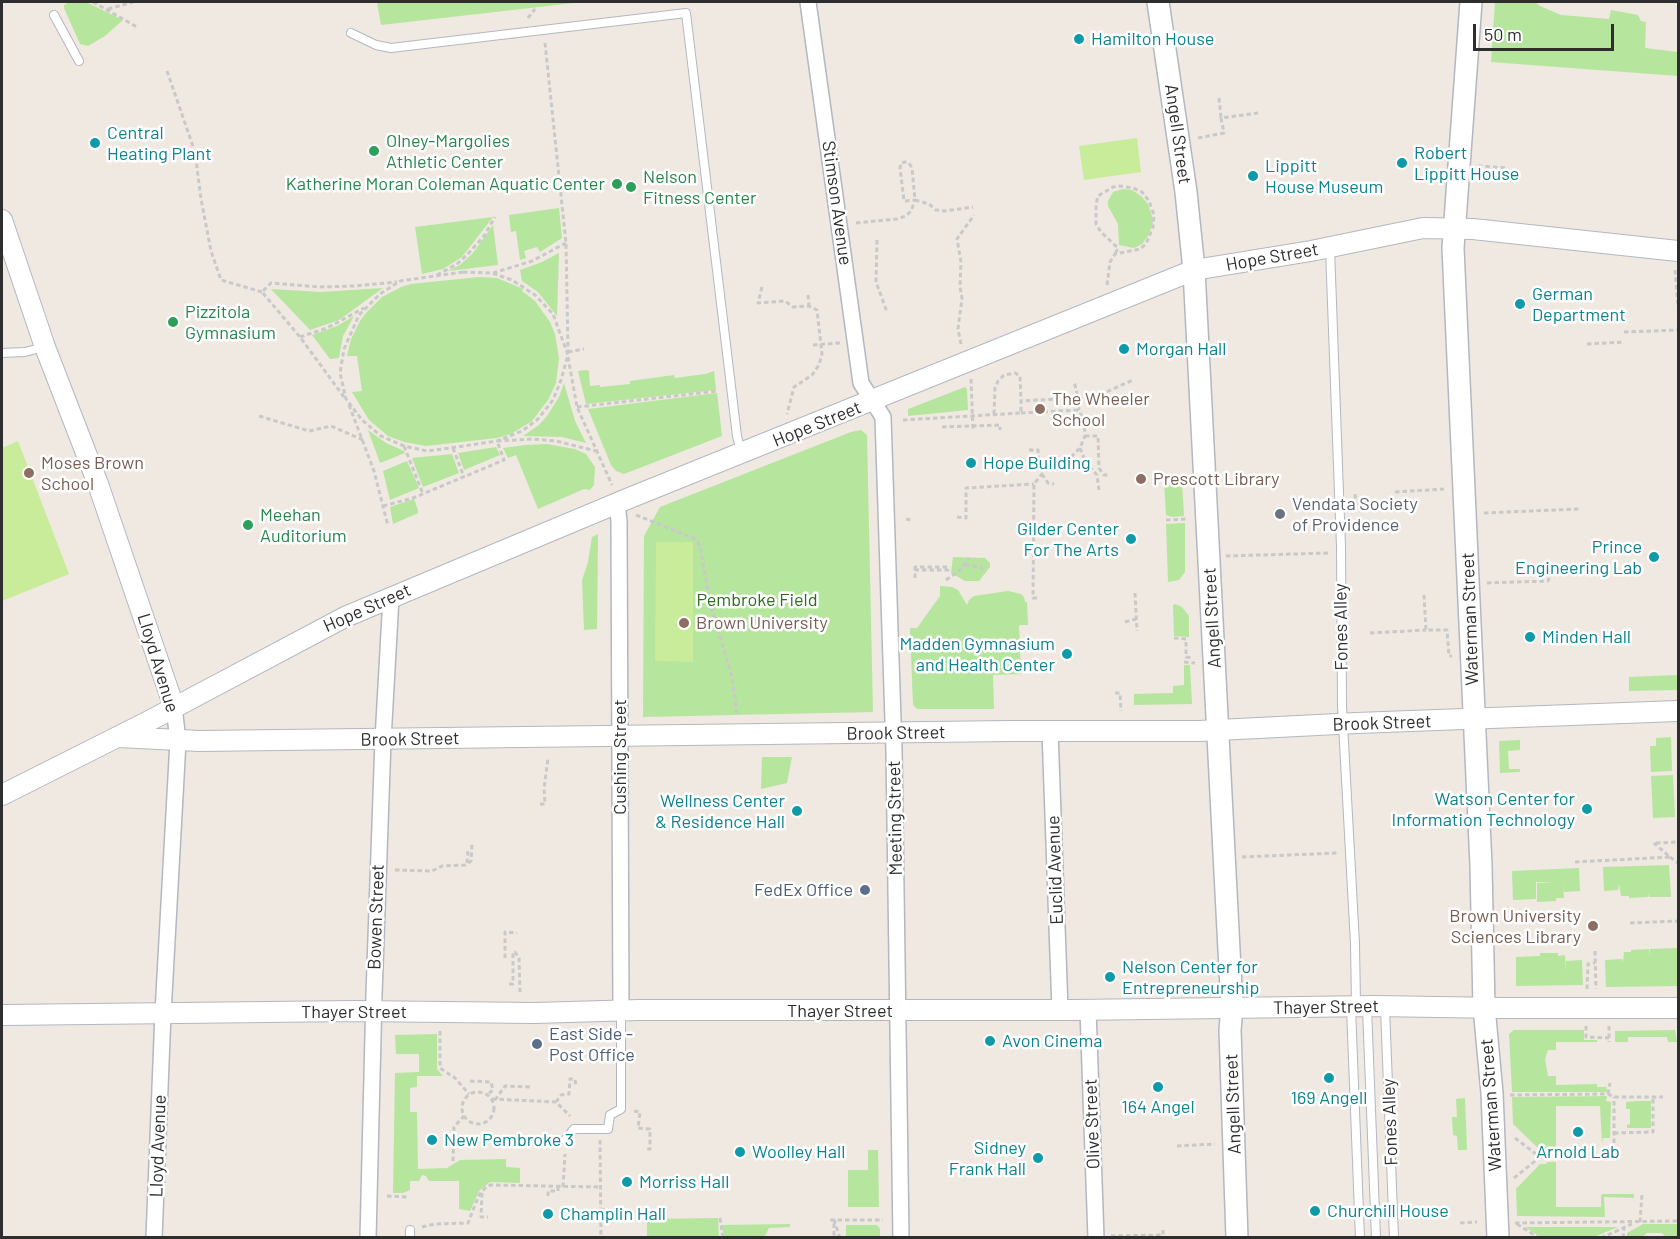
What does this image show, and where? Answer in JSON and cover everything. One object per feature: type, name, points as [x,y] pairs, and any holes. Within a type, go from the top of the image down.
[{"type":"main road","name":"Angell Street","points":[[1158,2],[1189,212],[1194,270],[1232,1008],[1230,1030],[1237,1238]]},
{"type":"main road","name":"Waterman Street","points":[[1471,2],[1453,248],[1481,866],[1484,1007],[1491,1092],[1498,1238]]},
{"type":"street","name":"Stimson Avenue","points":[[808,2],[861,383],[872,402]]},
{"type":"street","name":"Lloyd Avenue","points":[[2,220],[45,347],[98,484],[174,707],[178,741],[163,1013],[154,1238]]},
{"type":"street","name":"Hope Street","points":[[2,795],[345,616],[614,494],[742,454],[1194,270],[1330,248],[1423,228],[1455,228],[1677,260]]},
{"type":"street","name":"Meeting Street","points":[[872,402],[883,417],[893,733],[901,1238]]},
{"type":"street","name":"Cushing Street","points":[[614,494],[619,521],[621,1011]]},
{"type":"street","name":"Bowen Street","points":[[368,1238],[373,1011],[391,597]]},
{"type":"street","name":"Brook Street","points":[[114,737],[178,741],[383,740],[1218,730],[1343,723],[1678,711]]},
{"type":"street","name":"Euclid Avenue","points":[[1050,731],[1060,1010]]},
{"type":"street","name":"Thayer Street","points":[[2,1016],[373,1011],[896,1011],[1365,1006],[1678,1008]]},
{"type":"street","name":"Olive Street","points":[[1088,1010],[1103,1237]]},
{"type":"lane","points":[[351,33],[376,45],[391,48],[686,13],[737,436],[742,454]]},
{"type":"lane","points":[[54,15],[79,61]]},
{"type":"lane","name":"Fones Alley","points":[[1330,248],[1343,723],[1349,852],[1355,944],[1394,1238]]},
{"type":"lane","points":[[2,353],[25,352],[45,347]]},
{"type":"lane","points":[[1365,1006],[1376,1238]]},
{"type":"lane","name":"Fones Alley","points":[[1360,1238],[1365,1006]]},
{"type":"lane","points":[[565,1140],[574,1129],[608,1129],[610,1114],[621,1109],[621,1011]]},
{"type":"path","points":[[95,2],[137,27]]},
{"type":"path","points":[[108,9],[133,2]]},
{"type":"path","points":[[527,20],[535,9]]},
{"type":"path","points":[[545,44],[566,243],[568,354],[577,407],[614,494]]},
{"type":"path","points":[[167,71],[195,152],[211,251],[221,280],[262,292],[369,426],[381,436],[404,446],[427,451],[497,441],[532,439],[556,441],[596,451]]},
{"type":"path","points":[[1194,139],[1224,133],[1219,98]]},
{"type":"path","points":[[1221,118],[1258,113]]},
{"type":"path","points":[[853,223],[897,219],[906,216],[914,208],[915,201],[912,168],[905,162],[901,163],[900,168],[904,201],[915,201],[929,204],[936,210],[945,211],[973,207]]},
{"type":"path","points":[[1477,166],[1507,168]]},
{"type":"path","points":[[1107,287],[1110,262],[1118,248],[1096,224],[1096,204],[1098,196],[1113,187],[1126,186],[1138,190],[1149,201],[1154,222],[1148,239],[1140,249],[1115,254]]},
{"type":"path","points":[[961,344],[958,329],[962,298],[961,262],[957,238],[974,214]]},
{"type":"path","points":[[432,276],[451,268],[466,256],[484,236],[495,217]]},
{"type":"path","points":[[877,240],[876,282],[887,312]]},
{"type":"path","points":[[262,292],[271,283],[320,287],[354,286],[463,273],[492,273],[532,261],[566,243]]},
{"type":"path","points":[[1677,260],[1678,307]]},
{"type":"path","points":[[492,273],[512,280],[535,295],[553,314],[568,354],[561,380],[552,400],[538,419],[522,431],[497,441]]},
{"type":"path","points":[[388,526],[363,440],[346,399],[340,373],[344,349],[359,315],[380,294],[400,281]]},
{"type":"path","points":[[762,287],[758,303],[785,301],[793,307],[809,306],[817,310],[822,354],[819,365],[812,375],[794,387],[787,414]]},
{"type":"path","points":[[808,294],[809,306]]},
{"type":"path","points":[[300,337],[327,328],[367,307]]},
{"type":"path","points":[[1624,332],[1678,330]]},
{"type":"path","points":[[1587,344],[1624,342]]},
{"type":"path","points":[[813,345],[842,343]]},
{"type":"path","points":[[568,354],[584,349]]},
{"type":"path","points":[[994,414],[994,388],[1004,375],[1015,373],[1020,376],[1021,413]]},
{"type":"path","points":[[1021,401],[1095,397],[1133,380]]},
{"type":"path","points":[[1037,598],[1033,598],[1034,484],[1048,468],[1070,458],[1080,448],[1085,436],[1084,421],[1079,410],[1074,381]]},
{"type":"path","points":[[971,384],[973,431]]},
{"type":"path","points":[[577,407],[719,391]]},
{"type":"path","points":[[903,420],[1079,410]]},
{"type":"path","points":[[259,416],[309,431],[331,426],[363,440]]},
{"type":"path","points":[[942,427],[1000,425],[1000,430]]},
{"type":"path","points":[[1085,436],[1098,436],[1099,468],[1104,475]]},
{"type":"path","points":[[383,506],[423,494],[504,460],[497,441]]},
{"type":"path","points":[[404,446],[423,494]]},
{"type":"path","points":[[453,448],[464,477]]},
{"type":"path","points":[[1080,448],[1086,461],[1097,475],[1099,490]]},
{"type":"path","points":[[1029,450],[1038,450],[1039,463],[1048,468]]},
{"type":"path","points":[[1070,458],[1086,461]]},
{"type":"path","points":[[1041,474],[1048,483],[1054,483]]},
{"type":"path","points":[[1097,475],[1109,475]]},
{"type":"path","points":[[1164,477],[1187,476]]},
{"type":"path","points":[[957,517],[966,518],[966,488],[1034,484]]},
{"type":"path","points":[[1395,492],[1441,489]]},
{"type":"path","points":[[1355,494],[1356,505],[1390,503]]},
{"type":"path","points":[[1479,513],[1579,509]]},
{"type":"path","points":[[635,515],[696,538],[700,546],[711,607],[732,677],[737,718]]},
{"type":"path","points":[[906,519],[911,520]]},
{"type":"path","points":[[1166,520],[1190,519]]},
{"type":"path","points":[[1224,556],[1340,553]]},
{"type":"path","points":[[946,580],[965,565],[969,558]]},
{"type":"path","points":[[915,578],[915,567],[932,565],[932,563]]},
{"type":"path","points":[[915,570],[948,570],[948,567],[926,565]]},
{"type":"path","points":[[965,565],[980,567],[985,572]]},
{"type":"path","points":[[1482,583],[1548,581],[1550,575],[1582,572]]},
{"type":"path","points":[[1135,593],[1137,631]]},
{"type":"path","points":[[1424,595],[1428,632]]},
{"type":"path","points":[[1125,622],[1136,619]]},
{"type":"path","points":[[1370,633],[1447,630],[1449,656]]},
{"type":"path","points":[[1174,638],[1186,639],[1186,657],[1195,661],[1184,662]]},
{"type":"path","points":[[1115,693],[1120,693],[1121,711]]},
{"type":"path","points":[[540,804],[545,804],[544,789],[548,758]]},
{"type":"path","points":[[1678,842],[1654,843],[1678,863]]},
{"type":"path","points":[[395,870],[432,871],[442,863],[465,865],[471,861],[472,844]]},
{"type":"path","points":[[467,863],[468,850]]},
{"type":"path","points":[[1237,857],[1349,852]]},
{"type":"path","points":[[1575,862],[1670,857]]},
{"type":"path","points":[[1630,923],[1678,921]]},
{"type":"path","points":[[505,958],[505,932],[517,933]]},
{"type":"path","points":[[1595,951],[1596,991]]},
{"type":"path","points":[[509,984],[513,984],[513,952],[515,952],[519,958],[520,995]]},
{"type":"path","points":[[1587,991],[1588,964],[1595,963]]},
{"type":"path","points":[[1586,1025],[1586,1037],[1609,1040],[1609,1031]]},
{"type":"path","points":[[440,1030],[440,1068],[455,1078],[469,1094]]},
{"type":"path","points":[[556,1102],[561,1095],[569,1094],[570,1079],[575,1079],[576,1087]]},
{"type":"path","points":[[470,1081],[491,1082],[493,1090],[489,1095],[486,1094]]},
{"type":"path","points":[[1608,1094],[1610,1083]]},
{"type":"path","points":[[530,1087],[505,1086],[493,1099],[492,1115],[484,1122],[473,1123],[464,1116],[463,1102],[469,1094],[479,1092],[493,1099],[556,1102],[571,1118],[574,1129]]},
{"type":"path","points":[[1502,1095],[1663,1096]]},
{"type":"path","points":[[1614,1133],[1653,1132],[1653,1096]]},
{"type":"path","points":[[1614,1097],[1614,1143]]},
{"type":"path","points":[[621,1109],[640,1112],[638,1128],[650,1129],[650,1149],[646,1149]]},
{"type":"path","points":[[453,1161],[454,1127],[464,1116]]},
{"type":"path","points":[[600,1130],[602,1238]]},
{"type":"path","points":[[1513,1137],[1540,1157],[1556,1157]]},
{"type":"path","points":[[1178,1146],[1218,1144]]},
{"type":"path","points":[[548,1196],[548,1191],[558,1191],[560,1187],[565,1154]]},
{"type":"path","points":[[1506,1185],[1540,1157]]},
{"type":"path","points":[[410,1234],[435,1224],[468,1223],[482,1191],[491,1185],[601,1187]]},
{"type":"path","points":[[482,1191],[481,1217],[488,1217]]},
{"type":"path","points":[[1640,1222],[1641,1194]]},
{"type":"path","points":[[387,1196],[409,1197]]},
{"type":"path","points":[[601,1210],[608,1210]]},
{"type":"path","points":[[720,1218],[723,1238]]},
{"type":"path","points":[[832,1220],[883,1220]]},
{"type":"path","points":[[832,1220],[834,1238]]},
{"type":"path","points":[[832,1220],[840,1238]]},
{"type":"path","points":[[1539,1238],[1515,1222],[1678,1221]]},
{"type":"path","points":[[1460,1223],[1477,1222]]},
{"type":"path","points":[[1601,1238],[1634,1223]]},
{"type":"path","points":[[1623,1228],[1623,1238]]},
{"type":"path","points":[[1103,1237],[1163,1236],[1163,1230]]},
{"type":"green space","points":[[69,2],[86,2],[123,20],[105,36],[88,46],[80,44],[64,8],[64,5]]},
{"type":"green space","points":[[377,2],[583,2],[381,25]]},
{"type":"green space","points":[[1495,2],[1535,2],[1561,15],[1609,19],[1611,10],[1638,15],[1641,21],[1646,22],[1645,48],[1678,52],[1678,76],[1491,62]]},
{"type":"green space","points":[[1137,138],[1141,172],[1084,180],[1079,146]]},
{"type":"green space","points":[[1123,189],[1132,190],[1141,196],[1148,204],[1152,216],[1153,223],[1148,236],[1142,244],[1134,248],[1119,245],[1118,224],[1108,206],[1113,192]]},
{"type":"green space","points":[[559,208],[562,238],[540,252],[537,247],[524,251],[526,258],[520,260],[516,231],[511,232],[509,215]]},
{"type":"green space","points":[[493,217],[462,257],[443,269],[422,274],[415,227]]},
{"type":"green space","points":[[493,225],[498,265],[448,271],[460,265],[473,253]]},
{"type":"green space","points":[[559,253],[557,316],[538,292],[522,281],[520,270]]},
{"type":"green space","points":[[479,277],[497,278],[523,289],[522,291],[535,301],[550,322],[555,334],[559,358],[556,383],[548,400],[532,421],[511,434],[497,438],[426,446],[388,436],[369,420],[352,392],[362,391],[357,356],[347,356],[351,339],[360,321],[382,297],[401,287]]},
{"type":"green space","points":[[383,288],[339,320],[310,330],[271,289],[321,292]]},
{"type":"green space","points":[[354,316],[343,336],[339,358],[330,359],[312,335],[337,326]]},
{"type":"green space","points":[[578,371],[589,371],[590,386],[600,385],[600,387],[714,371],[716,390],[586,404]]},
{"type":"green space","points":[[564,383],[575,421],[586,443],[562,437],[523,436],[547,416],[559,397]]},
{"type":"green space","points":[[965,387],[968,410],[908,416],[908,409]]},
{"type":"green space","points":[[717,393],[722,436],[624,474],[616,471],[611,465],[588,409]]},
{"type":"green space","points":[[368,430],[386,443],[405,453],[380,463]]},
{"type":"green space","name":"Pembroke Field","points":[[861,430],[867,435],[873,712],[643,717],[644,536],[660,507]]},
{"type":"green space","points":[[18,441],[69,574],[2,601],[2,448]]},
{"type":"green space","points":[[547,444],[575,449],[586,454],[595,467],[594,485],[590,490],[584,489],[538,509],[516,455],[508,458],[503,448]]},
{"type":"green space","points":[[496,447],[500,455],[464,470],[458,453]]},
{"type":"green space","points":[[452,454],[459,473],[423,487],[412,458]]},
{"type":"green space","points":[[407,461],[419,488],[390,500],[383,471]]},
{"type":"green space","points":[[1164,481],[1182,482],[1184,516],[1166,515]]},
{"type":"green space","points":[[414,499],[418,513],[393,524],[390,507]]},
{"type":"green space","points":[[1185,523],[1185,572],[1179,580],[1168,582],[1166,524]]},
{"type":"green space","points":[[598,534],[597,629],[584,630],[582,580],[592,537]]},
{"type":"green space","points":[[656,542],[693,542],[693,662],[655,661]]},
{"type":"green space","points":[[953,557],[985,558],[990,563],[990,567],[979,581],[965,581],[951,573]]},
{"type":"green space","points":[[940,586],[958,590],[967,605],[974,596],[1008,591],[1021,594],[1027,602],[1028,625],[1019,625],[1021,674],[993,675],[994,709],[917,709],[913,705],[910,628],[917,628],[940,596]]},
{"type":"green space","points":[[1173,605],[1182,607],[1189,616],[1189,637],[1174,636]]},
{"type":"green space","points":[[1184,665],[1190,665],[1192,704],[1134,705],[1134,694],[1173,693],[1173,686],[1184,685]]},
{"type":"green space","points":[[1678,675],[1678,690],[1629,691],[1629,677]]},
{"type":"green space","points":[[1671,737],[1672,771],[1651,772],[1650,746],[1656,746],[1656,738]]},
{"type":"green space","points":[[1520,740],[1520,750],[1508,751],[1509,769],[1520,769],[1520,772],[1500,773],[1499,741]]},
{"type":"green space","points":[[762,757],[792,757],[787,783],[761,789]]},
{"type":"green space","points":[[1673,775],[1675,817],[1653,818],[1651,776]]},
{"type":"green space","points":[[1669,865],[1671,897],[1649,897],[1648,894],[1648,897],[1621,896],[1619,884],[1618,890],[1604,891],[1603,867]]},
{"type":"green space","points":[[1579,868],[1580,891],[1564,892],[1563,881],[1564,898],[1537,902],[1537,883],[1555,882],[1536,882],[1536,899],[1513,900],[1512,871]]},
{"type":"green space","points":[[1678,948],[1678,986],[1606,987],[1605,960],[1622,959],[1623,962],[1624,952],[1631,952],[1631,950],[1649,949],[1650,955],[1650,949]]},
{"type":"green space","points":[[1540,953],[1565,955],[1566,972],[1566,961],[1582,960],[1583,985],[1516,986],[1516,957],[1540,956]]},
{"type":"green space","points":[[1514,1030],[1584,1030],[1584,1040],[1597,1040],[1597,1042],[1556,1042],[1556,1050],[1548,1050],[1545,1059],[1548,1076],[1556,1076],[1556,1085],[1597,1084],[1597,1087],[1606,1087],[1606,1084],[1607,1092],[1512,1092],[1509,1034]]},
{"type":"green space","points":[[1675,1030],[1677,1042],[1668,1042],[1667,1037],[1628,1037],[1628,1042],[1615,1042],[1615,1031]]},
{"type":"green space","points":[[437,1034],[437,1069],[443,1076],[417,1076],[417,1087],[410,1088],[410,1112],[417,1112],[418,1169],[447,1168],[460,1160],[506,1159],[506,1167],[520,1168],[520,1183],[490,1182],[479,1191],[470,1211],[459,1209],[459,1181],[429,1181],[426,1176],[422,1175],[419,1181],[410,1181],[410,1190],[393,1193],[395,1073],[419,1072],[419,1054],[396,1054],[395,1035]]},
{"type":"green space","points":[[1607,1096],[1606,1101],[1611,1102],[1610,1138],[1603,1138],[1602,1143],[1600,1106],[1556,1106],[1556,1151],[1539,1149],[1513,1124],[1512,1097]]},
{"type":"green space","points":[[1465,1098],[1467,1150],[1458,1150],[1457,1136],[1453,1135],[1452,1117],[1457,1117],[1456,1099]]},
{"type":"green space","points":[[1651,1101],[1651,1128],[1627,1128],[1630,1124],[1630,1109],[1626,1109],[1626,1102]]},
{"type":"green space","points":[[868,1150],[878,1150],[879,1207],[848,1207],[848,1170],[868,1170]]},
{"type":"green space","points":[[1556,1162],[1556,1207],[1601,1207],[1601,1195],[1603,1194],[1634,1194],[1634,1198],[1604,1197],[1605,1217],[1517,1216],[1516,1189],[1540,1164]]},
{"type":"green space","points":[[718,1218],[719,1237],[647,1237],[647,1219]]},
{"type":"green space","points":[[790,1224],[790,1227],[769,1228],[764,1238],[725,1237],[721,1225]]},
{"type":"green space","points":[[1643,1224],[1678,1224],[1678,1237],[1666,1237],[1662,1233],[1647,1233],[1642,1237],[1627,1237],[1627,1233]]},
{"type":"green space","points":[[846,1225],[877,1225],[880,1229],[880,1237],[846,1237]]},
{"type":"green space","points":[[1525,1227],[1618,1227],[1594,1237],[1542,1238]]},
{"type":"place","name":"Hamilton House","points":[[1079,39]]},
{"type":"place","name":"Central Heating Plant","points":[[95,143]]},
{"type":"place","name":"Olney-Margolies Athletic Center","points":[[374,151]]},
{"type":"place","name":"Robert Lippitt House","points":[[1402,163]]},
{"type":"place","name":"Lippitt House Museum","points":[[1253,176]]},
{"type":"place","name":"Katherine Moran Coleman Aquatic Center","points":[[617,184]]},
{"type":"place","name":"Nelson Fitness Center","points":[[631,187]]},
{"type":"place","name":"German Department","points":[[1520,304]]},
{"type":"place","name":"Pizzitola Gymnasium","points":[[173,322]]},
{"type":"place","name":"Morgan Hall","points":[[1124,349]]},
{"type":"place","name":"The Wheeler School","points":[[1040,409]]},
{"type":"place","name":"Hope Building","points":[[971,463]]},
{"type":"place","name":"Moses Brown School","points":[[29,473]]},
{"type":"place","name":"Prescott Library","points":[[1141,479]]},
{"type":"place","name":"Vendata Society of Providence","points":[[1280,514]]},
{"type":"place","name":"Meehan Auditorium","points":[[248,525]]},
{"type":"place","name":"Gilder Center For The Arts","points":[[1131,539]]},
{"type":"place","name":"Prince Engineering Lab","points":[[1654,557]]},
{"type":"place","name":"Brown University","points":[[684,623]]},
{"type":"place","name":"Minden Hall","points":[[1530,637]]},
{"type":"place","name":"Madden Gymnasium and Health Center","points":[[1067,654]]},
{"type":"place","name":"Watson Center for Information Technology","points":[[1587,809]]},
{"type":"place","name":"Wellness Center & Residence Hall","points":[[797,811]]},
{"type":"place","name":"FedEx Office","points":[[865,890]]},
{"type":"place","name":"Brown University Sciences Library","points":[[1593,926]]},
{"type":"place","name":"Nelson Center for Entrepreneurship","points":[[1110,977]]},
{"type":"place","name":"Avon Cinema","points":[[990,1041]]},
{"type":"place","name":"East Side - Post Office","points":[[537,1044]]},
{"type":"place","name":"169 Angell","points":[[1329,1078]]},
{"type":"place","name":"164 Angel","points":[[1158,1087]]},
{"type":"place","name":"Arnold Lab","points":[[1578,1132]]},
{"type":"place","name":"New Pembroke 3","points":[[432,1140]]},
{"type":"place","name":"Woolley Hall","points":[[740,1152]]},
{"type":"place","name":"Sidney Frank Hall","points":[[1038,1158]]},
{"type":"place","name":"Morriss Hall","points":[[627,1182]]},
{"type":"place","name":"Churchill House","points":[[1315,1211]]},
{"type":"place","name":"Champlin Hall","points":[[548,1214]]}]
